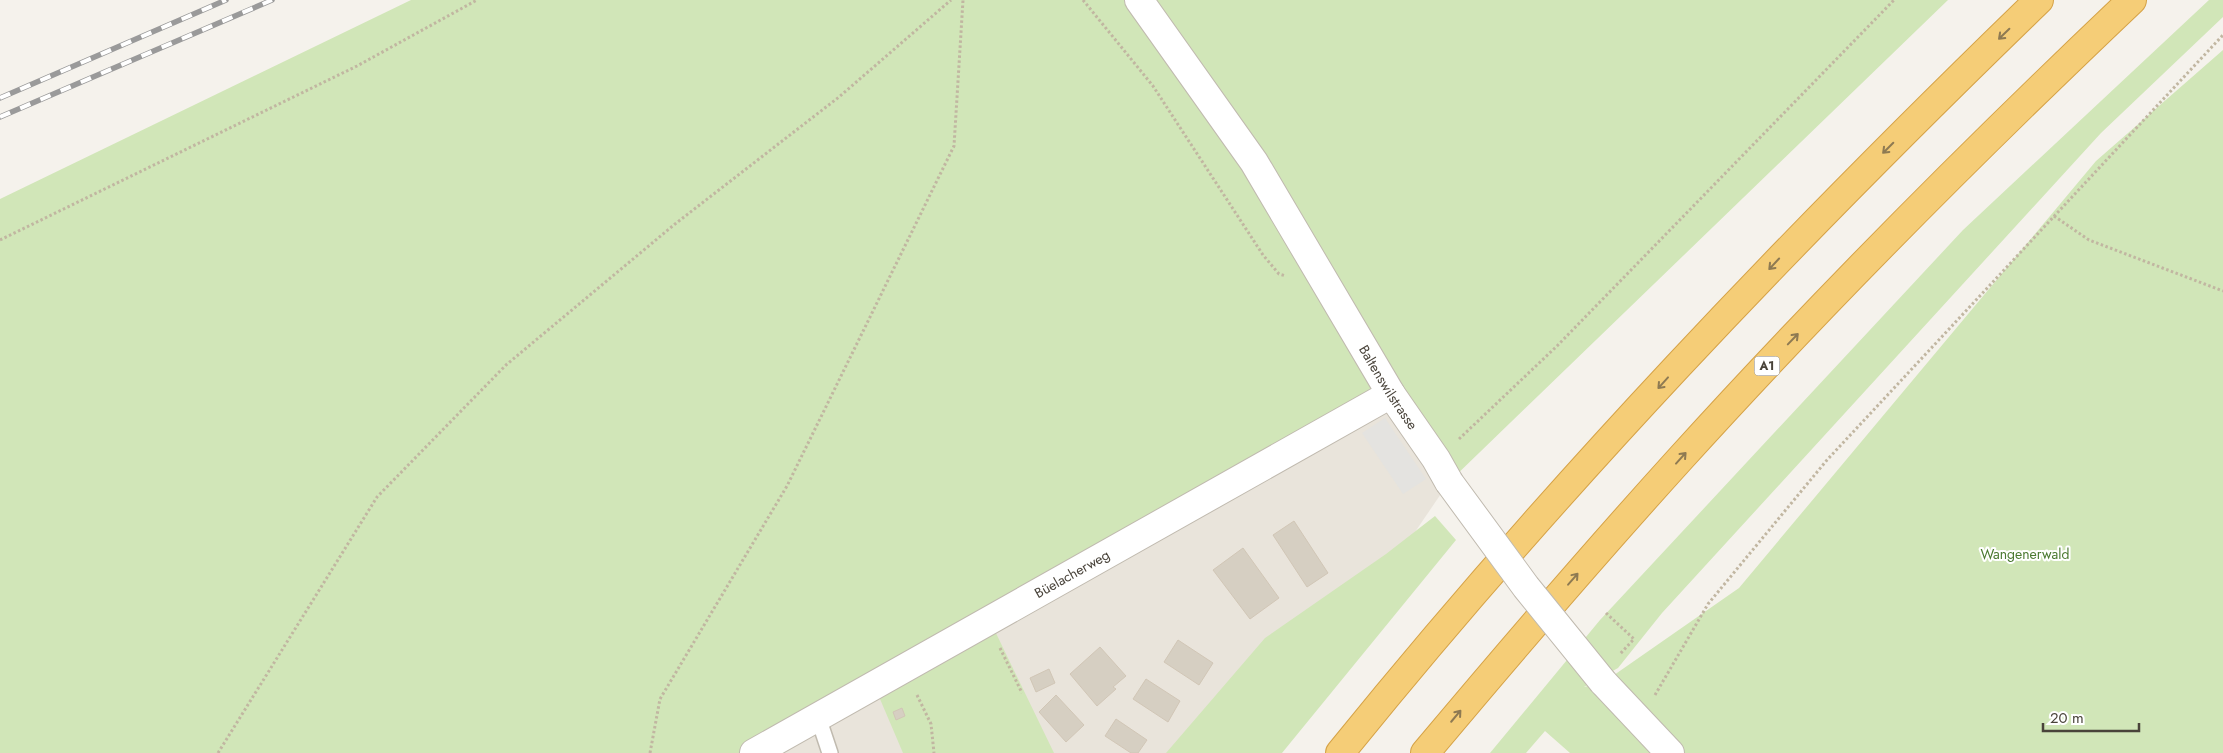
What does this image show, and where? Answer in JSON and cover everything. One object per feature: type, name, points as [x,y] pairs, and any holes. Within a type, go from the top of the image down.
[{"type":"highway","points":[[1340,753],[1496,569],[1692,352],[1826,210],[2039,0]]},
{"type":"highway","name":"A1","points":[[1425,753],[1608,539],[1739,395],[1982,145],[2132,0]]},
{"type":"street","name":"Baltenswilstrasse","points":[[1139,0],[1254,162],[1391,394],[1442,471],[1526,587],[1604,682],[1670,753]]},
{"type":"street","name":"Büelacherweg","points":[[754,753],[903,671],[1391,394]]},
{"type":"lane","points":[[818,718],[830,753]]},
{"type":"path","points":[[0,240],[357,66],[477,0]]},
{"type":"path","points":[[218,753],[377,497],[411,462],[506,365],[675,224],[839,97],[951,0]]},
{"type":"path","points":[[650,753],[660,699],[788,486],[954,146],[963,0]]},
{"type":"path","points":[[1083,0],[1153,86],[1263,255],[1279,274],[1300,281],[1326,283]]},
{"type":"path","points":[[1442,471],[1557,346],[1894,0]]},
{"type":"path","points":[[1639,721],[1708,604],[1827,460],[2223,35]]},
{"type":"path","points":[[2054,216],[2089,240],[2223,291]]},
{"type":"path","points":[[1606,613],[1632,638]]},
{"type":"path","points":[[988,622],[1022,693]]},
{"type":"path","points":[[903,671],[932,724],[934,753]]},
{"type":"shaded area","points":[[1391,394],[1449,482],[1381,582],[1185,753],[754,753]]},
{"type":"shaded area","points":[[1385,418],[1426,479],[1403,494],[1362,433]]},
{"type":"green space","points":[[411,0],[1948,0],[1449,482],[1391,394],[754,753],[0,753],[0,199]]},
{"type":"green space","name":"Wangenerwald","points":[[2209,0],[2223,0],[2223,17],[2101,133],[1662,613],[1618,668],[1584,687],[1604,682],[1739,588],[2096,161],[2223,50],[2223,753],[1570,753],[1545,731],[1526,753],[1490,753],[1600,620],[1963,230]]},
{"type":"green space","points":[[1435,516],[1456,540],[1282,753],[1166,753],[1265,638],[1386,554]]},
{"type":"green space","points":[[993,627],[1054,753],[903,753],[877,692]]},
{"type":"building","points":[[1294,521],[1328,573],[1307,587],[1273,535]]},
{"type":"building","points":[[1243,548],[1279,598],[1250,619],[1213,570]]},
{"type":"building","points":[[1178,640],[1213,663],[1199,685],[1164,662]]},
{"type":"building","points":[[1100,647],[1126,676],[1113,687],[1116,689],[1097,706],[1070,674]]},
{"type":"building","points":[[1049,669],[1055,683],[1036,692],[1030,678]]},
{"type":"building","points":[[1146,679],[1180,701],[1168,722],[1133,699]]},
{"type":"building","points":[[1056,695],[1084,725],[1066,742],[1039,712]]},
{"type":"building","points":[[902,708],[905,716],[896,720],[893,712]]},
{"type":"building","points":[[1116,719],[1147,740],[1138,753],[1131,753],[1105,736]]},
{"type":"railway","points":[[0,98],[226,0]]},
{"type":"railway","points":[[0,117],[272,0]]}]
